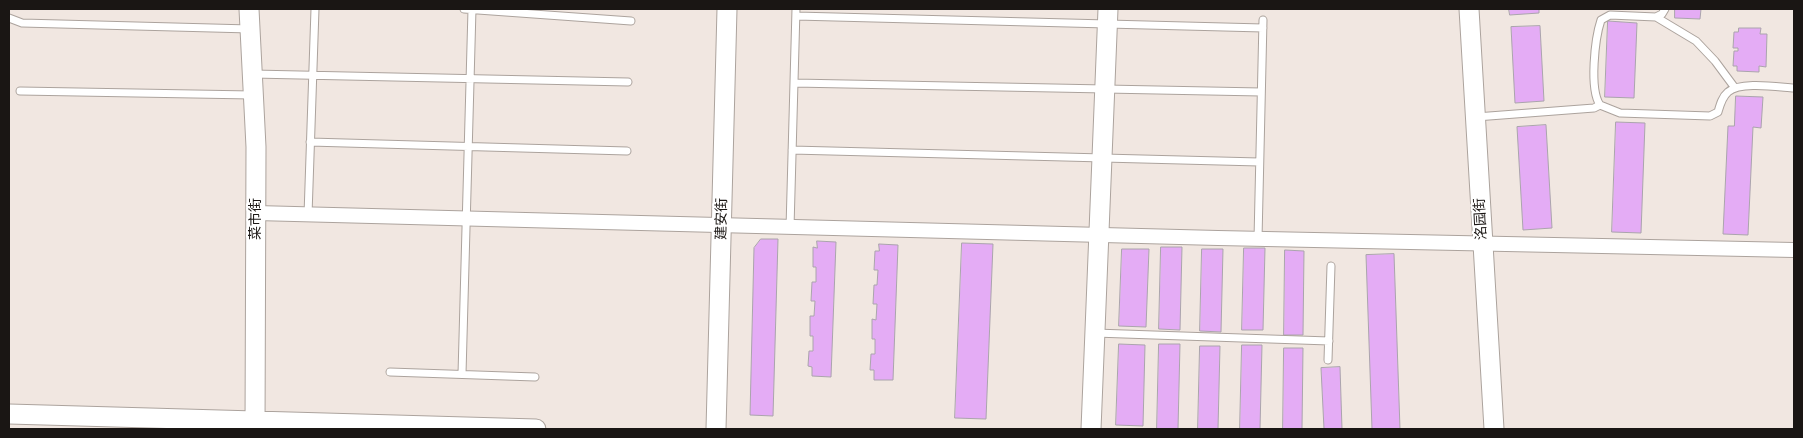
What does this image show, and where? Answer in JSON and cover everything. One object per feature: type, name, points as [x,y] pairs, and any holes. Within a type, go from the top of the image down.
[{"type":"street","name":"菜市街","points":[[249,9],[254,95],[256,213],[255,425]]},
{"type":"street","name":"建安街","points":[[716,429],[727,9]]},
{"type":"street","name":"洺园街","points":[[1469,9],[1494,429]]},
{"type":"street","points":[[1091,429],[1108,16]]},
{"type":"street","points":[[256,213],[790,228],[1794,250]]},
{"type":"street","points":[[9,414],[255,425],[536,429]]},
{"type":"lane","points":[[308,215],[315,9]]},
{"type":"lane","points":[[464,9],[630,21]]},
{"type":"lane","points":[[462,374],[472,9]]},
{"type":"lane","points":[[1600,105],[1594,91],[1597,32],[1601,20],[1610,15],[1656,16],[1662,14],[1665,9]]},
{"type":"lane","points":[[790,228],[796,12],[1108,16],[1263,28]]},
{"type":"lane","points":[[1656,16],[1696,41],[1715,61],[1735,88]]},
{"type":"lane","points":[[9,18],[22,23],[250,28]]},
{"type":"lane","points":[[1258,239],[1263,20]]},
{"type":"lane","points":[[252,74],[628,82]]},
{"type":"lane","points":[[794,83],[1261,92]]},
{"type":"lane","points":[[1475,117],[1586,109],[1600,105],[1620,113],[1710,116],[1718,112],[1722,99],[1735,88],[1794,88]]},
{"type":"lane","points":[[20,91],[254,95]]},
{"type":"lane","points":[[310,142],[627,151]]},
{"type":"lane","points":[[792,150],[1259,162]]},
{"type":"lane","points":[[1328,360],[1331,266]]},
{"type":"lane","points":[[1095,333],[1329,341]]},
{"type":"lane","points":[[390,372],[535,377]]},
{"type":"building","points":[[1509,9],[1539,9],[1539,13],[1510,15]]},
{"type":"building","points":[[1675,9],[1701,9],[1700,19],[1675,18]]},
{"type":"building","points":[[1608,21],[1637,23],[1634,98],[1605,97]]},
{"type":"building","points":[[1540,26],[1544,101],[1515,103],[1511,27]]},
{"type":"building","points":[[1739,28],[1761,28],[1760,34],[1767,34],[1766,67],[1759,66],[1759,72],[1737,71],[1737,66],[1733,66],[1734,51],[1738,51],[1738,48],[1733,48],[1734,32],[1738,32]]},
{"type":"building","points":[[1736,96],[1763,97],[1761,128],[1753,127],[1748,235],[1723,234],[1728,126],[1734,126]]},
{"type":"building","points":[[1616,122],[1645,123],[1641,233],[1612,232]]},
{"type":"building","points":[[1546,125],[1552,228],[1523,230],[1517,127]]},
{"type":"building","points":[[761,239],[778,239],[773,416],[750,415],[754,248]]},
{"type":"building","points":[[817,241],[836,242],[831,377],[812,376],[812,367],[808,366],[809,351],[813,351],[813,336],[810,336],[810,316],[814,316],[815,301],[811,301],[812,282],[816,282],[816,267],[813,267],[813,247],[817,248]]},
{"type":"building","points":[[962,243],[993,244],[986,419],[955,418]]},
{"type":"building","points":[[879,244],[898,245],[893,380],[874,380],[874,370],[870,370],[871,354],[875,354],[875,339],[872,339],[872,319],[876,320],[877,304],[873,304],[874,285],[877,285],[878,270],[874,270],[875,251],[879,251]]},
{"type":"building","points":[[1161,247],[1182,247],[1180,330],[1159,329]]},
{"type":"building","points":[[1244,248],[1265,248],[1263,330],[1242,330]]},
{"type":"building","points":[[1122,249],[1149,249],[1146,327],[1119,326]]},
{"type":"building","points":[[1202,249],[1223,249],[1221,332],[1200,331]]},
{"type":"building","points":[[1285,250],[1304,251],[1303,335],[1284,335]]},
{"type":"building","points":[[1394,254],[1400,429],[1372,429],[1366,255]]},
{"type":"building","points":[[1119,344],[1145,345],[1143,426],[1116,425]]},
{"type":"building","points":[[1159,344],[1180,344],[1178,429],[1157,429]]},
{"type":"building","points":[[1242,345],[1262,345],[1260,429],[1240,429]]},
{"type":"building","points":[[1200,346],[1220,346],[1218,429],[1198,429]]},
{"type":"building","points":[[1284,348],[1303,348],[1302,429],[1283,429]]},
{"type":"building","points":[[1340,367],[1342,429],[1324,429],[1321,368]]}]
